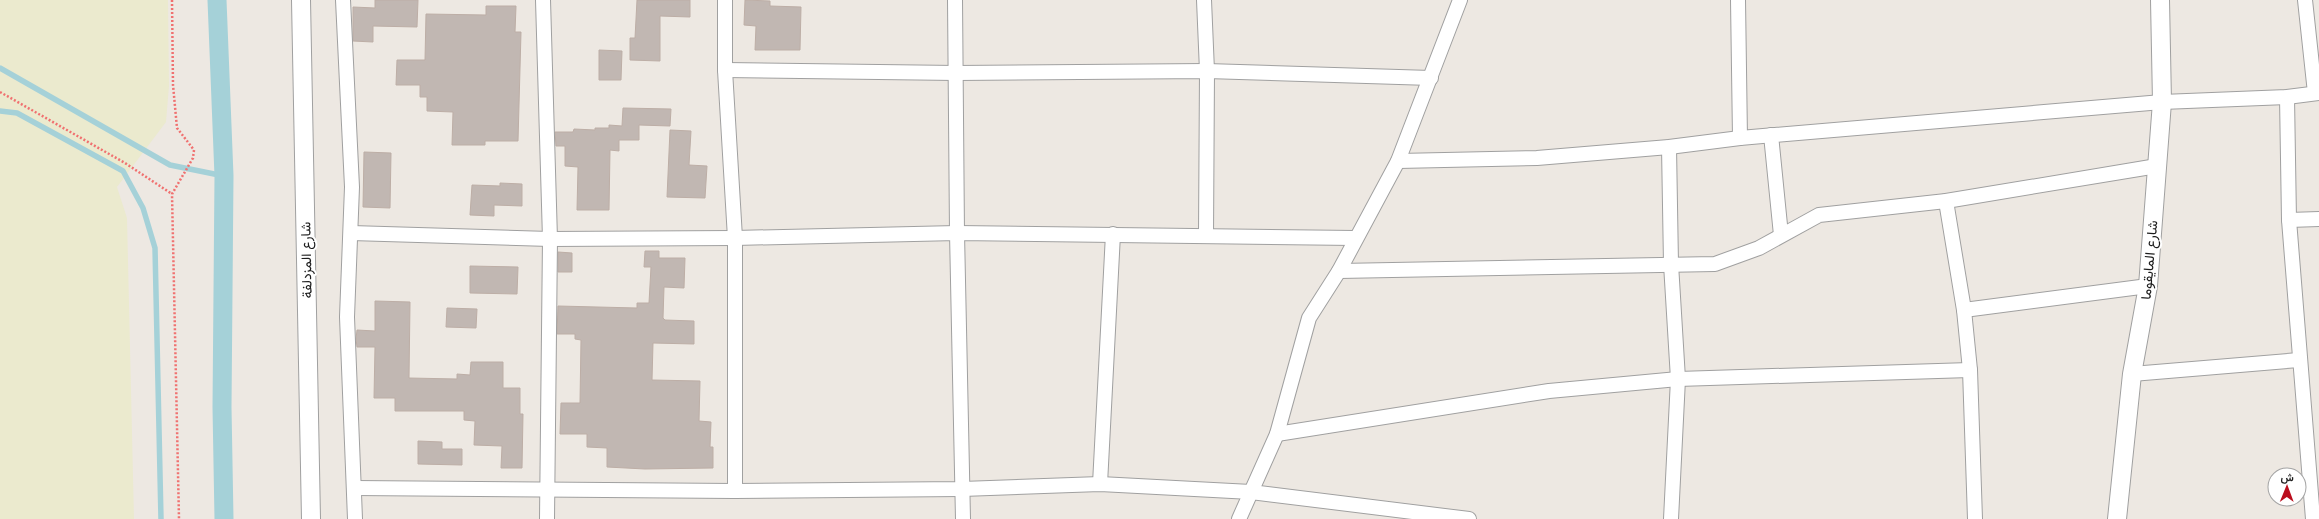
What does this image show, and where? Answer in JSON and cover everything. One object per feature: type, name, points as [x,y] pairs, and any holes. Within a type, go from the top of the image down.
[{"type":"street","name":"شارع المزدلفة","points":[[301,0],[311,519]]},
{"type":"street","points":[[343,0],[352,188],[347,317],[355,519]]},
{"type":"street","points":[[543,0],[550,239],[546,489],[547,519]]},
{"type":"street","points":[[725,0],[725,70],[735,238],[734,491]]},
{"type":"street","points":[[955,0],[957,233],[963,519]]},
{"type":"street","points":[[1204,0],[1207,71],[1206,235]]},
{"type":"street","points":[[1239,519],[1277,434],[1309,318],[1338,271],[1398,161],[1460,0]]},
{"type":"street","points":[[1738,0],[1740,138]]},
{"type":"street","name":"شارع المايقوما","points":[[2117,519],[2132,374],[2148,286],[2162,102],[2160,0]]},
{"type":"street","points":[[1398,161],[1537,158],[1669,147],[1740,138],[2162,102],[2287,97],[2317,93],[2305,0]]},
{"type":"street","points":[[725,70],[956,73],[1207,71],[1431,78]]},
{"type":"street","points":[[2287,97],[2289,220],[2299,360],[2313,519]]},
{"type":"street","points":[[1771,136],[1781,235]]},
{"type":"street","points":[[1669,147],[1671,264],[1678,379],[1671,519]]},
{"type":"street","points":[[1338,271],[1715,264],[1752,252],[1819,215],[1834,212],[1946,201],[2157,166]]},
{"type":"street","points":[[1946,201],[1964,310],[1970,370],[1975,519]]},
{"type":"street","points":[[2289,220],[2319,218]]},
{"type":"street","points":[[351,233],[550,239],[735,238],[957,233],[1355,238]]},
{"type":"street","points":[[1100,484],[1113,234]]},
{"type":"street","points":[[1964,310],[2148,286]]},
{"type":"street","points":[[2132,374],[2299,360]]},
{"type":"street","points":[[1277,434],[1549,391],[1678,379],[1970,370]]},
{"type":"street","points":[[354,488],[734,491],[962,489],[1100,484],[1251,492],[1469,519]]},
{"type":"path","points":[[172,0],[173,85],[177,128],[194,150],[193,158],[172,194],[179,519]]},
{"type":"path","points":[[0,92],[124,164],[172,194]]},
{"type":"green space","points":[[0,0],[168,0],[169,86],[166,122],[117,187],[127,218],[134,519],[0,519]]},
{"type":"building","points":[[375,0],[418,0],[417,27],[373,26],[373,42],[353,41],[353,7],[375,8]]},
{"type":"building","points":[[637,0],[690,0],[690,17],[660,16],[660,61],[630,60],[630,38],[635,38]]},
{"type":"building","points":[[745,0],[770,1],[770,6],[801,7],[800,50],[755,50],[756,26],[744,25]]},
{"type":"building","points":[[486,6],[516,6],[515,32],[521,32],[518,141],[485,141],[485,145],[452,145],[453,112],[427,111],[427,97],[420,97],[420,85],[396,85],[397,60],[425,60],[426,14],[486,15]]},
{"type":"building","points":[[599,50],[622,51],[621,80],[599,80]]},
{"type":"building","points":[[623,108],[671,109],[670,126],[639,125],[639,140],[619,140],[619,151],[610,150],[609,210],[577,210],[578,167],[565,166],[565,146],[556,146],[555,132],[573,132],[574,129],[595,130],[595,128],[609,128],[609,125],[622,126]]},
{"type":"building","points":[[670,130],[691,131],[689,165],[707,166],[705,198],[667,197]]},
{"type":"building","points":[[364,152],[391,153],[390,208],[363,207]]},
{"type":"building","points":[[500,183],[522,184],[522,206],[494,205],[494,216],[470,215],[472,185],[500,186]]},
{"type":"building","points":[[645,251],[659,251],[659,258],[685,258],[684,288],[664,287],[663,318],[665,320],[694,321],[694,344],[653,343],[652,380],[700,381],[699,421],[711,422],[710,447],[713,447],[713,468],[645,469],[607,467],[607,448],[587,447],[587,434],[560,434],[561,403],[580,403],[581,340],[575,339],[575,334],[557,334],[558,306],[637,308],[637,303],[649,303],[651,267],[644,267]]},
{"type":"building","points":[[558,252],[572,253],[572,272],[558,272]]},
{"type":"building","points":[[470,266],[518,267],[517,294],[470,293]]},
{"type":"building","points":[[375,301],[410,302],[409,378],[457,379],[457,374],[470,375],[471,362],[503,362],[503,388],[520,388],[520,414],[523,414],[522,468],[501,468],[502,446],[474,445],[475,421],[464,420],[464,411],[395,411],[395,398],[374,398],[375,347],[357,347],[356,339],[357,330],[375,331]]},
{"type":"building","points":[[447,308],[477,309],[476,328],[446,327]]},
{"type":"building","points":[[418,441],[442,442],[442,449],[462,449],[462,465],[418,464]]},
{"type":"waterway","points":[[217,0],[224,176],[222,407],[224,519]]},
{"type":"waterway","points":[[0,68],[170,165],[224,176]]},
{"type":"waterway","points":[[0,111],[17,113],[123,171],[143,208],[155,248],[161,519]]}]
